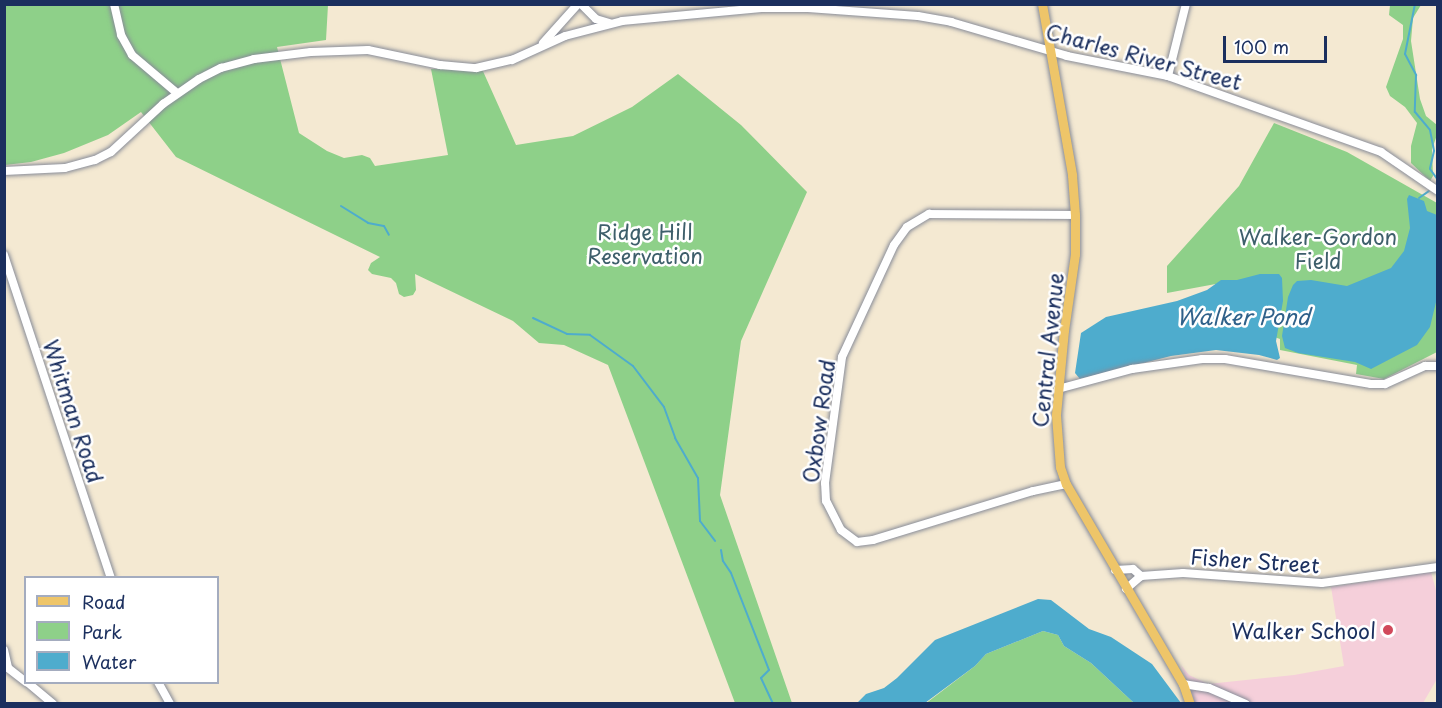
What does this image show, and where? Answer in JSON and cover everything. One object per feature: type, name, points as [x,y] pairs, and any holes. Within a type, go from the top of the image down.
[{"type":"main road","name":"Central Avenue","points":[[1042,4],[1072,175],[1075,215],[1075,254],[1058,389],[1056,445],[1066,484],[1183,684],[1190,704]]},
{"type":"street","points":[[114,4],[121,35],[132,55],[177,93]]},
{"type":"street","points":[[537,48],[555,33],[580,4],[596,19],[612,23]]},
{"type":"street","points":[[1168,76],[1186,4]]},
{"type":"street","name":"Charles River Street","points":[[4,171],[65,168],[94,160],[111,152],[129,138],[177,93],[221,68],[254,59],[311,52],[368,50],[386,51],[440,65],[476,68],[512,60],[565,36],[612,23],[761,8],[837,10],[951,22],[1051,50],[1168,76],[1381,152],[1403,164],[1437,191]]},
{"type":"street","name":"Oxbow Road","points":[[1066,484],[1033,491],[873,540],[857,542],[841,530],[826,501],[825,483],[842,357],[894,245],[907,227],[930,214],[1075,215]]},
{"type":"street","name":"Whitman Road","points":[[4,255],[110,576]]},
{"type":"street","points":[[1058,389],[1132,369],[1202,359],[1225,359],[1378,384],[1385,384],[1425,366],[1437,366]]},
{"type":"street","name":"Fisher Street","points":[[1115,570],[1133,569],[1141,576],[1183,573],[1291,583],[1331,583],[1437,567]]},
{"type":"street","points":[[1126,589],[1141,576]]},
{"type":"street","points":[[4,650],[8,668],[24,680]]},
{"type":"street","points":[[28,684],[53,704]]},
{"type":"street","points":[[159,684],[170,704]]},
{"type":"street","points":[[1183,684],[1209,688],[1246,704]]},
{"type":"shaded area","name":"Walker School","points":[[1431,572],[1437,594],[1437,679],[1423,703],[1195,703],[1181,665],[1189,675],[1208,684],[1294,675],[1344,666],[1331,587]]},
{"type":"green space","name":"Ridge Hill Reservation","points":[[4,5],[328,5],[326,40],[277,47],[299,133],[327,151],[344,158],[362,155],[370,158],[375,166],[448,155],[431,69],[482,69],[516,145],[573,136],[632,107],[678,74],[741,125],[807,192],[741,341],[720,495],[792,703],[735,703],[608,365],[564,345],[539,343],[513,321],[415,274],[416,290],[413,295],[404,297],[399,294],[396,283],[391,278],[372,274],[368,270],[371,263],[380,257],[176,157],[141,112],[108,135],[64,153],[31,162],[5,165]]},
{"type":"green space","points":[[1390,5],[1421,5],[1413,18],[1411,41],[1420,99],[1426,116],[1437,125],[1437,135],[1432,149],[1433,176],[1430,181],[1411,163],[1411,146],[1417,123],[1405,107],[1390,96],[1386,87],[1403,39],[1403,25],[1389,15]]},
{"type":"green space","name":"Walker-Gordon Field","points":[[1274,123],[1347,152],[1437,203],[1437,352],[1384,379],[1356,374],[1357,365],[1280,350],[1280,339],[1206,314],[1221,283],[1167,293],[1167,266],[1239,186]]},
{"type":"green space","points":[[1043,631],[1058,635],[1064,646],[1091,663],[1134,703],[925,704],[975,666],[986,654]]},
{"type":"water","name":"Walker Pond","points":[[1409,195],[1424,201],[1427,211],[1437,215],[1437,298],[1430,327],[1417,345],[1371,369],[1355,362],[1298,353],[1285,348],[1282,336],[1288,297],[1293,285],[1297,281],[1311,280],[1347,286],[1391,268],[1404,251],[1410,228],[1407,199]]},
{"type":"water","name":"Walker Pond","points":[[1260,274],[1279,274],[1282,278],[1283,301],[1276,341],[1280,358],[1277,360],[1259,355],[1216,350],[1171,356],[1080,379],[1075,373],[1081,333],[1106,317],[1177,301],[1207,290],[1221,280],[1237,280]]},
{"type":"water","points":[[1038,599],[1051,600],[1089,629],[1111,637],[1152,664],[1181,703],[1134,703],[1091,663],[1064,646],[1058,635],[1043,631],[986,654],[975,666],[925,703],[857,703],[866,694],[884,688],[897,678],[935,640]]},
{"type":"waterway","points":[[1415,4],[1405,54],[1416,75],[1415,112],[1430,130],[1434,151],[1430,169],[1438,180]]},
{"type":"waterway","points":[[1419,198],[1429,191]]},
{"type":"waterway","points":[[341,206],[368,223],[384,226],[389,235]]},
{"type":"waterway","points":[[533,318],[567,334],[590,335],[633,366],[664,407],[675,438],[698,478],[700,521],[715,541]]},
{"type":"waterway","points":[[721,550],[723,561],[731,573],[769,670],[761,678],[773,704]]},
{"type":"place","name":"Walker School","points":[[1388,630]]}]
